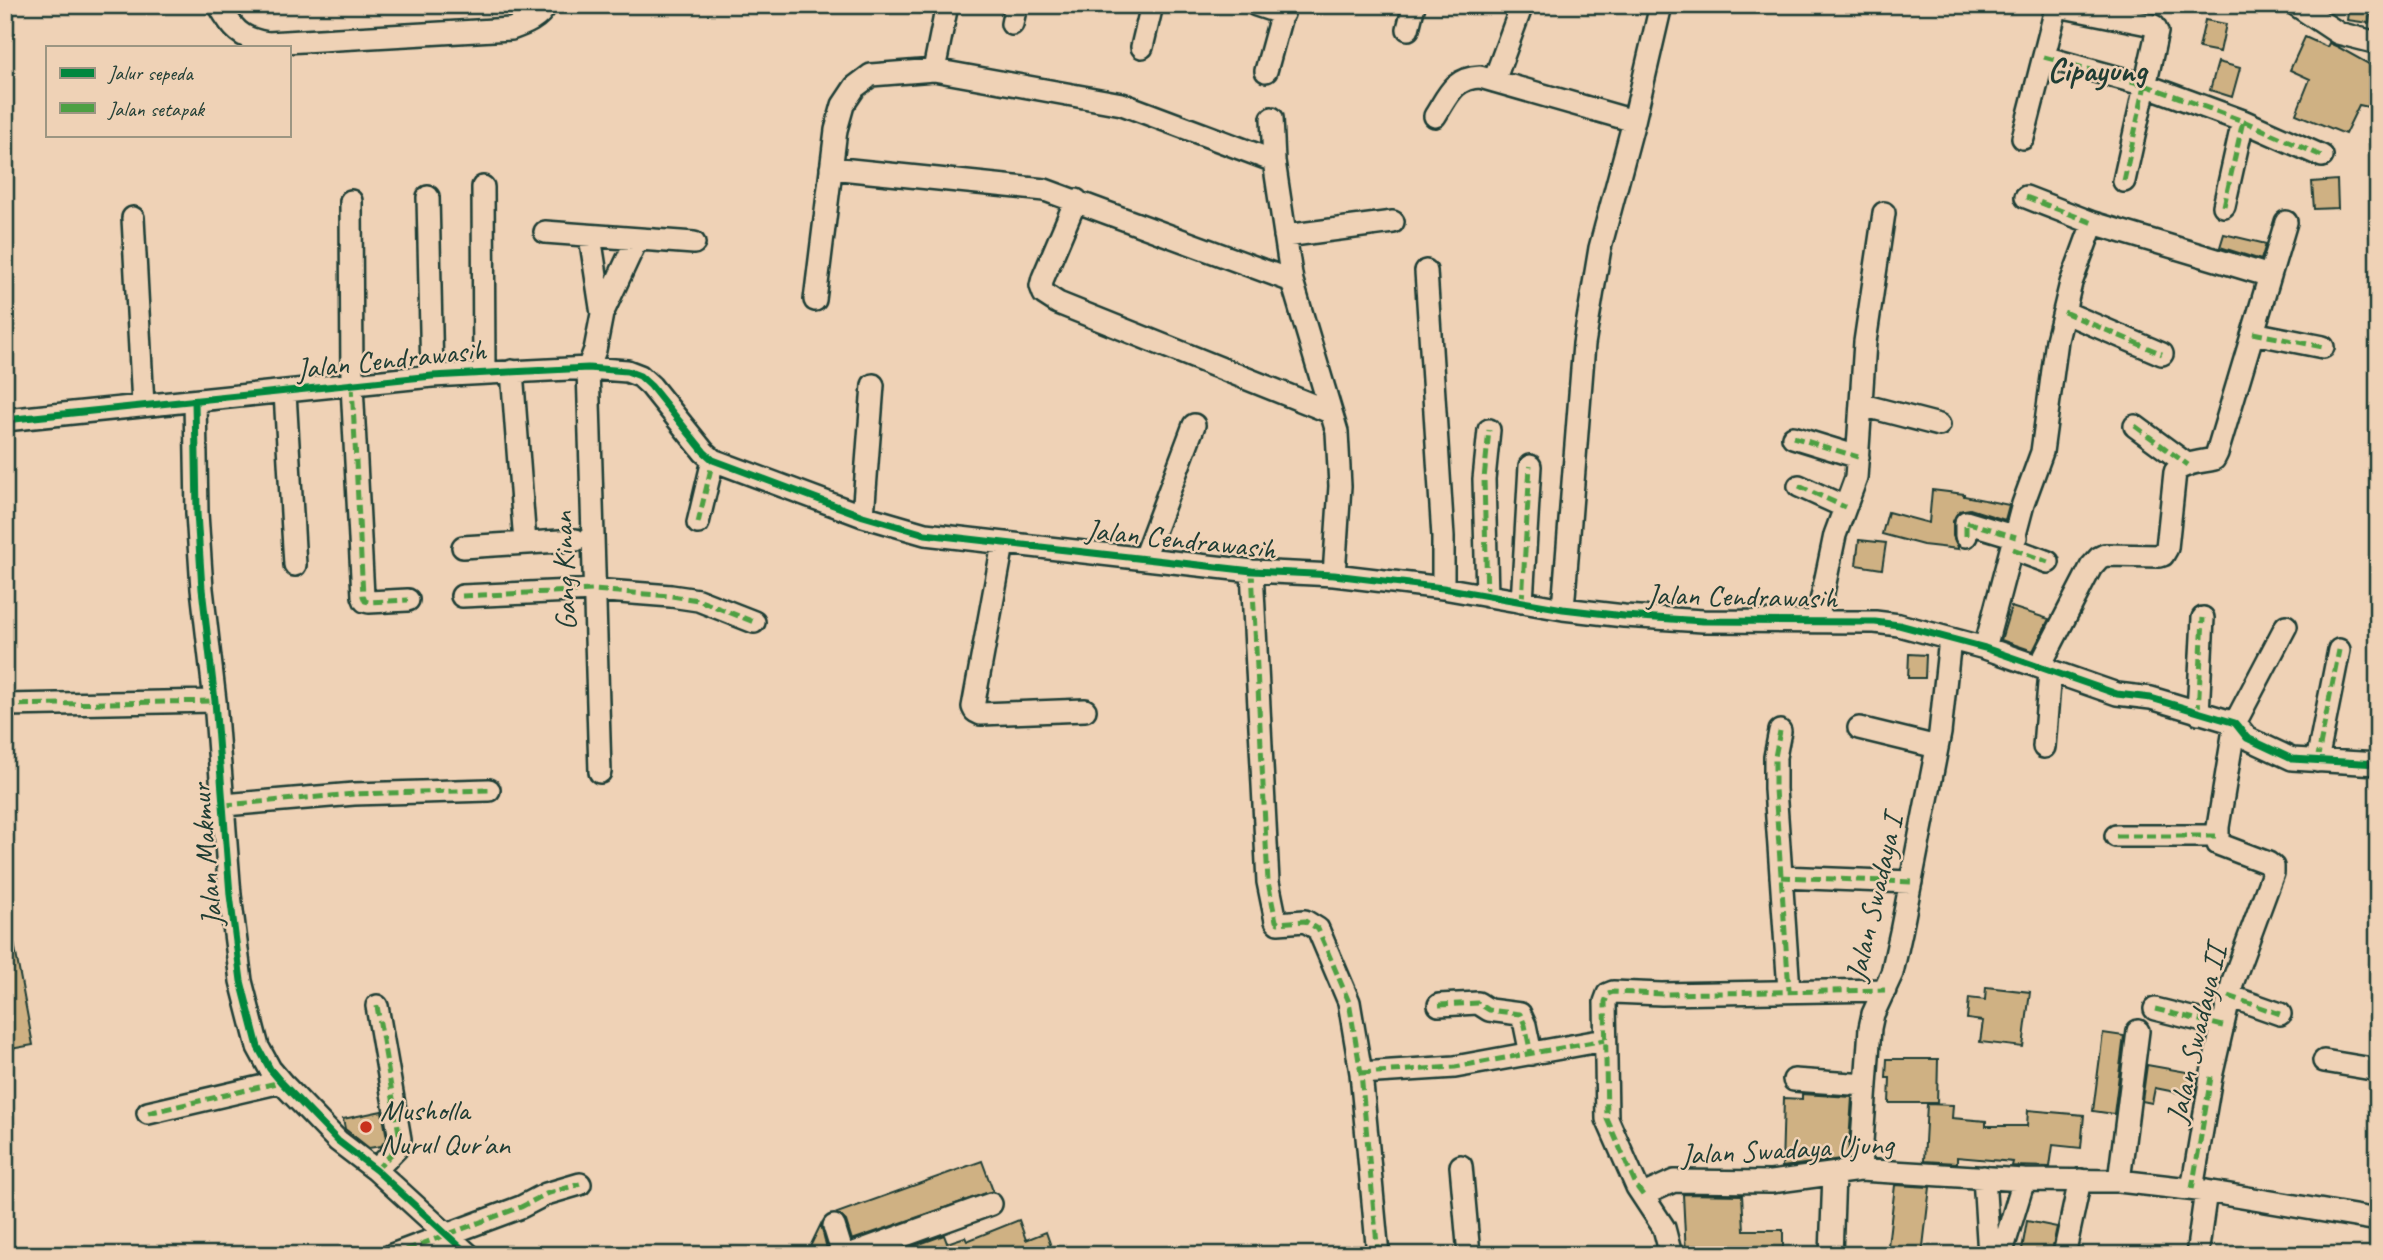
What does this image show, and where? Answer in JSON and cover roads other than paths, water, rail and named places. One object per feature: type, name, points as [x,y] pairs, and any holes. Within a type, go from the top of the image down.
[{"type":"street","points":[[219,5],[232,28],[253,41],[268,43],[511,29],[526,24],[542,13],[546,5]]},
{"type":"street","points":[[934,70],[947,5]]},
{"type":"street","points":[[1142,47],[1152,5]]},
{"type":"street","points":[[1256,5],[1284,9],[1266,71]]},
{"type":"street","points":[[1408,29],[1413,5]]},
{"type":"street","points":[[1494,81],[1522,5]]},
{"type":"street","points":[[1563,609],[1584,344],[1600,248],[1661,5]]},
{"type":"street","points":[[2297,5],[2319,12],[2338,33],[2378,43]]},
{"type":"street","points":[[2023,138],[2056,6],[2140,14],[2157,32],[2124,181]]},
{"type":"street","points":[[2044,57],[2144,85],[2243,121],[2322,156]]},
{"type":"street","points":[[815,300],[836,130],[843,105],[855,87],[871,75],[934,70],[1122,104],[1274,161]]},
{"type":"street","points":[[1435,116],[1456,85],[1465,78],[1480,77],[1634,121]]},
{"type":"street","points":[[1272,118],[1274,161],[1292,281],[1337,432],[1340,486],[1334,575]]},
{"type":"street","points":[[2224,206],[2243,121]]},
{"type":"street","points":[[831,168],[1045,190],[1292,281]]},
{"type":"street","points":[[483,187],[484,372]]},
{"type":"street","points":[[428,197],[432,376]]},
{"type":"street","points":[[2026,197],[2093,223],[2270,276]]},
{"type":"street","points":[[1076,200],[1043,278],[1041,286],[1044,294],[1058,303],[1330,412]]},
{"type":"street","points":[[351,201],[352,385],[363,596],[365,601],[369,602],[408,600]]},
{"type":"street","points":[[1817,621],[1835,534],[1856,478],[1865,341],[1884,213]]},
{"type":"street","points":[[134,218],[143,405]]},
{"type":"street","points":[[1284,236],[1393,222]]},
{"type":"street","points":[[2044,747],[2045,656],[2091,567],[2099,558],[2105,555],[2163,555],[2175,472],[2188,465],[2214,459],[2217,453],[2286,222]]},
{"type":"street","points":[[1985,648],[2024,505],[2042,452],[2057,340],[2071,284],[2093,223]]},
{"type":"street","points":[[545,232],[694,243]]},
{"type":"street","points":[[590,236],[602,314]]},
{"type":"street","points":[[602,314],[637,239]]},
{"type":"street","points":[[1426,271],[1443,537],[1443,588]]},
{"type":"street","points":[[2064,313],[2162,354]]},
{"type":"street","name":"Gang Kinan","points":[[600,772],[588,368],[602,314]]},
{"type":"street","points":[[2253,333],[2323,347]]},
{"type":"street","points":[[512,370],[525,543]]},
{"type":"street","name":"Jalan Cendrawasih","points":[[5,420],[432,376],[512,370],[628,370],[651,386],[713,460],[863,516],[925,534],[1252,570],[1334,575],[1443,588],[1563,609],[1687,621],[1875,622],[1985,648],[2116,694],[2151,698],[2235,723],[2247,738],[2292,759],[2378,764]]},
{"type":"street","points":[[863,516],[873,384]]},
{"type":"street","points":[[285,393],[295,565]]},
{"type":"street","name":"Jalan Makmur","points":[[195,401],[197,513],[202,589],[215,701],[230,895],[241,981],[258,1047],[281,1083],[338,1140],[376,1170],[469,1255]]},
{"type":"street","points":[[1862,405],[1939,425]]},
{"type":"street","points":[[1144,558],[1194,425]]},
{"type":"street","points":[[2135,426],[2188,465]]},
{"type":"street","points":[[1488,596],[1484,479],[1489,430]]},
{"type":"street","points":[[1793,437],[1858,457]]},
{"type":"street","points":[[698,523],[713,460]]},
{"type":"street","points":[[1522,602],[1530,466]]},
{"type":"street","points":[[1799,486],[1845,507]]},
{"type":"street","points":[[1966,536],[1966,522],[2015,543],[2048,562]]},
{"type":"street","points":[[463,547],[576,540]]},
{"type":"street","points":[[1003,544],[973,707],[975,712],[981,714],[1085,710]]},
{"type":"street","points":[[1252,570],[1268,883],[1276,921],[1281,925],[1305,921],[1318,929],[1349,1002],[1361,1073],[1378,1255]]},
{"type":"street","points":[[462,596],[594,590],[698,600],[754,622]]},
{"type":"street","points":[[2198,713],[2203,618]]},
{"type":"street","points":[[2116,836],[2217,836],[2235,723],[2286,626]]},
{"type":"street","name":"Jalan Swadaya I","points":[[1860,1170],[1870,1028],[1873,1014],[1892,973],[1911,882],[1937,747],[1950,639]]},
{"type":"street","points":[[2317,761],[2339,650]]},
{"type":"street","points":[[5,705],[215,701]]},
{"type":"street","points":[[1859,728],[1937,747]]},
{"type":"street","points":[[1780,731],[1775,757],[1775,789],[1789,990]]},
{"type":"street","points":[[224,805],[354,794],[489,790]]},
{"type":"street","name":"Jalan Swadaya II","points":[[2197,1255],[2199,1190],[2211,1077],[2233,981],[2273,873],[2273,867],[2268,863],[2218,844],[2217,836]]},
{"type":"street","points":[[1781,877],[1911,882]]},
{"type":"street","points":[[1671,1255],[1664,1228],[1637,1187],[1607,1119],[1605,1002],[1608,994],[1885,990]]},
{"type":"street","points":[[2229,996],[2280,1014]]},
{"type":"street","points":[[1439,1005],[1478,1003],[1489,1010],[1520,1014],[1531,1054]]},
{"type":"street","points":[[376,1170],[397,1148],[400,1139],[377,1006]]},
{"type":"street","points":[[2155,1009],[2222,1026]]},
{"type":"street","points":[[2119,1181],[2138,1031]]},
{"type":"street","points":[[1361,1073],[1455,1067],[1605,1040]]},
{"type":"street","points":[[2324,1061],[2378,1070]]},
{"type":"street","points":[[1794,1080],[1866,1085]]},
{"type":"street","points":[[148,1113],[281,1083]]},
{"type":"street","points":[[1461,1166],[1469,1255]]},
{"type":"street","name":"Jalan Swadaya Ujung","points":[[1643,1195],[1674,1181],[1770,1182],[1860,1170],[2024,1180],[2119,1181],[2199,1190],[2378,1220]]},
{"type":"street","points":[[1831,1255],[1834,1174]]},
{"type":"street","points":[[1984,1177],[1989,1255]]},
{"type":"street","points":[[2001,1255],[2024,1180]]},
{"type":"street","points":[[2064,1255],[2080,1180]]},
{"type":"street","points":[[392,1255],[522,1207],[546,1194],[580,1184]]},
{"type":"street","points":[[849,1255],[991,1204]]},
{"type":"street","points":[[1986,1213],[2013,1216]]},
{"type":"street","points":[[834,1226],[843,1255]]},
{"type":"place","name":"Musholla Nurul Qur'an","points":[[366,1127]]},
{"type":"district","name":"Cipayung","points":[[2097,69]]}]
